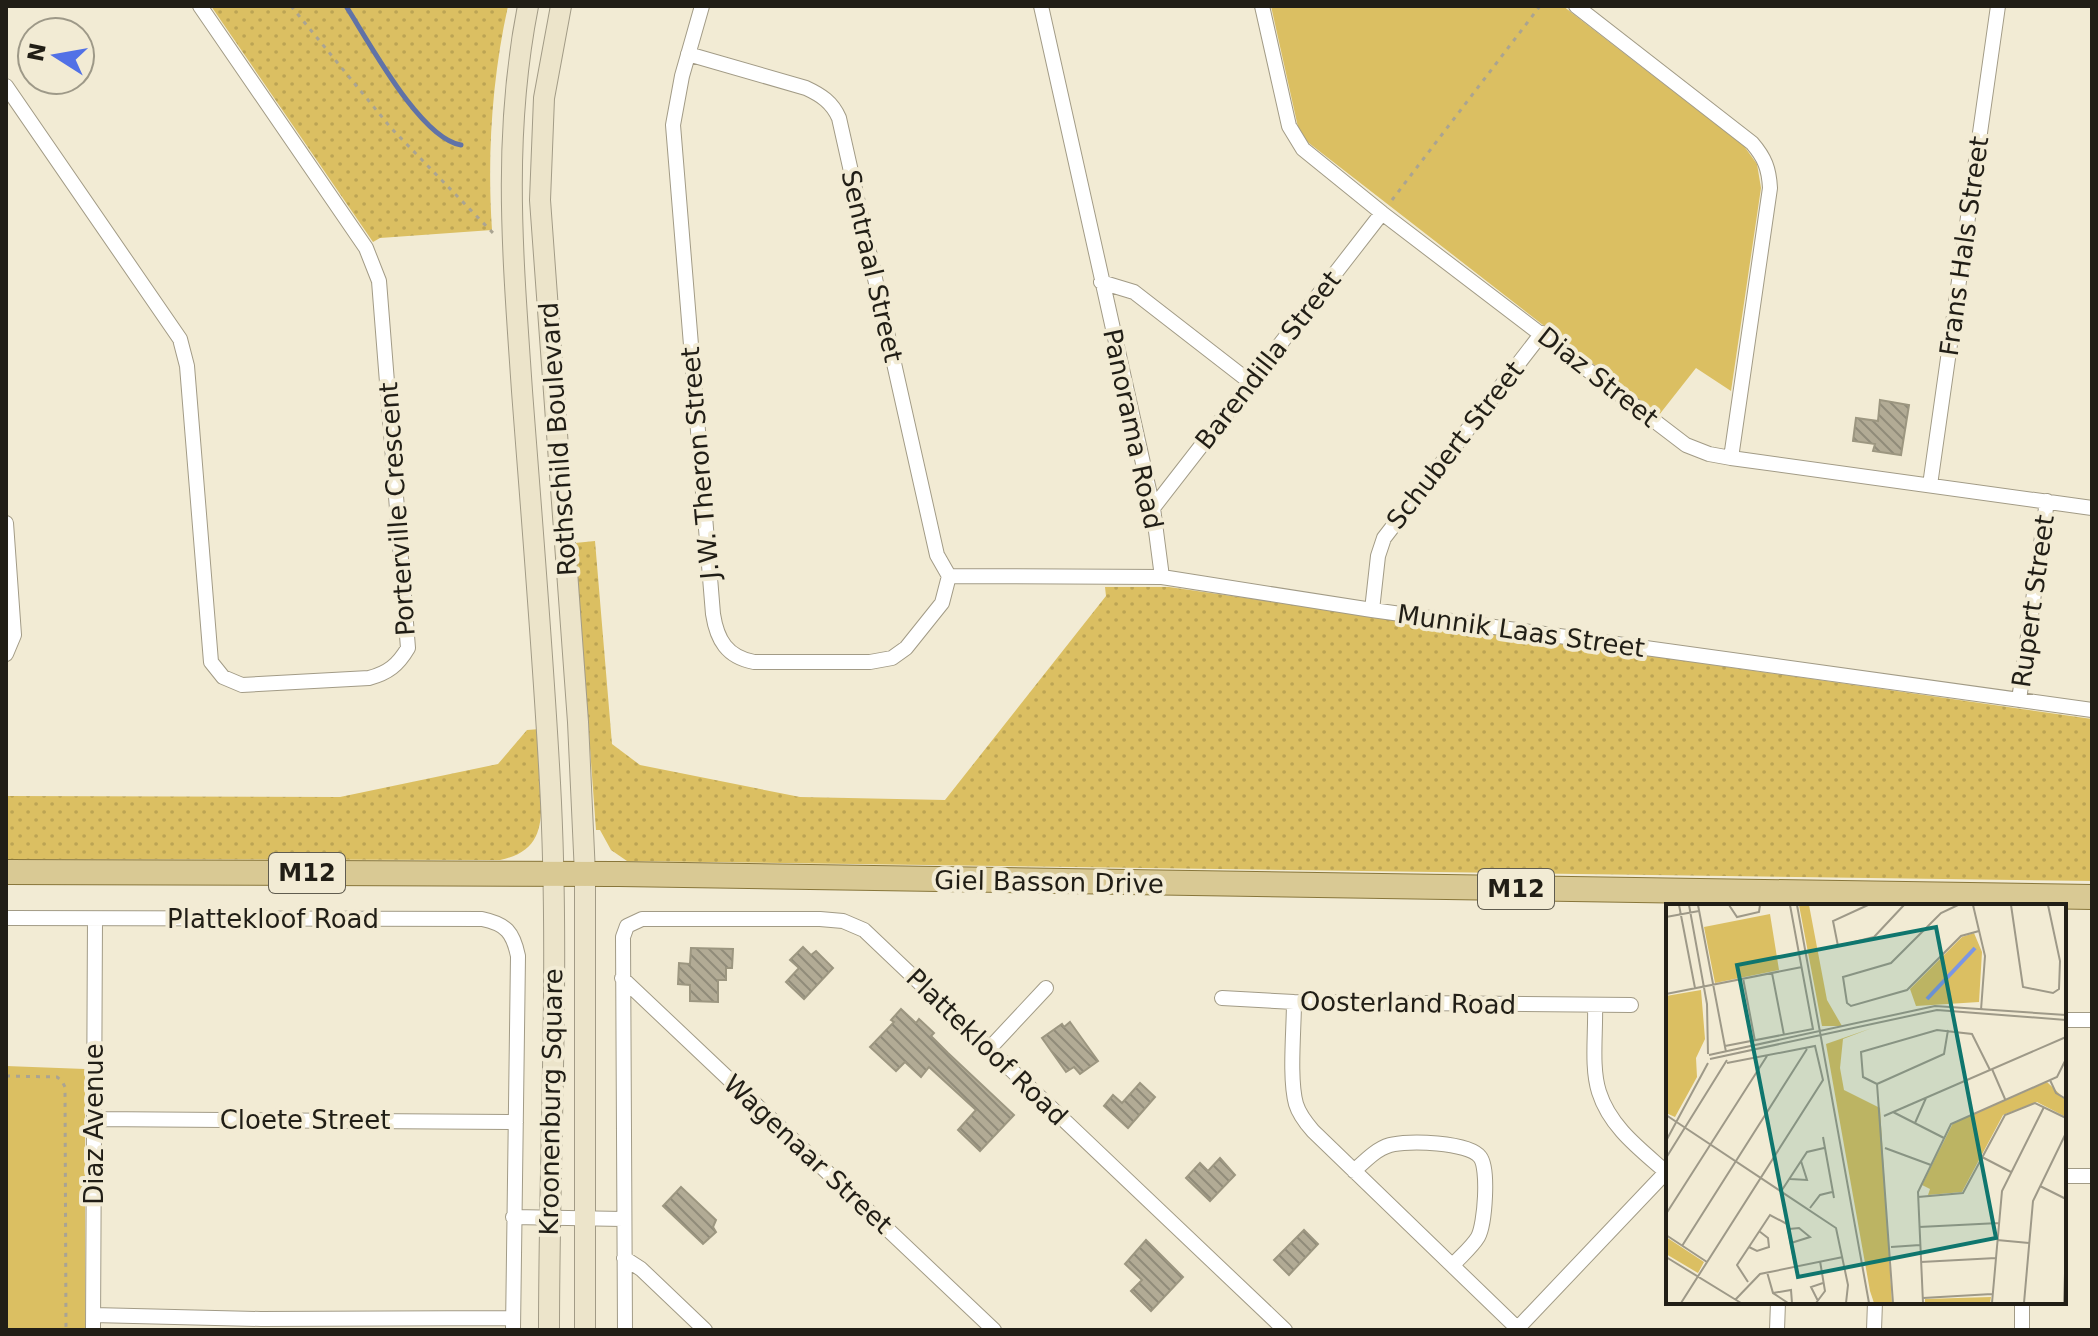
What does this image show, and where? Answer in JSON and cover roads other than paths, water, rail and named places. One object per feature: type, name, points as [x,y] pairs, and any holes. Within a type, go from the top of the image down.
[{"type":"main road","name":"Giel Basson Drive","points":[[6,872],[585,874],[2092,897]]},
{"type":"street","name":"Porterville Crescent","points":[[6,86],[180,339],[187,366],[209,651],[217,671],[232,683],[242,685],[382,675],[393,668],[408,648],[379,281],[366,248],[200,6]]},
{"type":"street","name":"Rothschild Boulevard","points":[[528,6],[517,60],[510,169],[513,259],[550,786],[553,874]]},
{"type":"street","name":"Rothschild Boulevard","points":[[561,6],[544,98],[540,200],[578,722],[585,874]]},
{"type":"street","name":"J.W. Theron Street","points":[[702,6],[675,106],[673,125],[713,614],[721,643],[737,657],[754,662],[883,661],[906,648],[942,603],[949,576]]},
{"type":"street","name":"Panorama Road","points":[[1041,6],[1153,508],[1162,577]]},
{"type":"street","name":"Diaz Street","points":[[1262,6],[1293,136],[1303,149],[1686,445],[1731,458],[2092,508]]},
{"type":"street","points":[[1576,6],[1752,143],[1764,157],[1770,188],[1731,458]]},
{"type":"street","name":"Frans Hals Street","points":[[1930,485],[1998,6]]},
{"type":"street","name":"Sentraal Street","points":[[688,54],[806,88],[834,108],[839,118],[937,555],[949,576]]},
{"type":"street","name":"Barendilla Street","points":[[1153,508],[1382,213]]},
{"type":"street","name":"Panorama Road","points":[[1101,282],[1134,292],[1250,382]]},
{"type":"street","name":"Schubert Street","points":[[1372,610],[1378,556],[1384,538],[1542,333]]},
{"type":"street","name":"Rupert Street","points":[[2019,700],[2047,501]]},
{"type":"street","points":[[6,523],[14,635],[6,654]]},
{"type":"street","name":"Munnik Laas Street","points":[[949,576],[1162,577],[1372,610],[2092,710]]},
{"type":"street","name":"Kroonenburg Square","points":[[549,1330],[553,874]]},
{"type":"street","name":"Kroonenburg Square","points":[[585,874],[585,1330]]},
{"type":"street","name":"Plattekloof Road","points":[[6,918],[482,919],[507,928],[514,938],[518,956]]},
{"type":"street","name":"Diaz Avenue","points":[[93,1322],[95,919]]},
{"type":"street","name":"Plattekloof Road","points":[[622,978],[623,937],[627,926],[642,919],[820,919],[853,924],[864,930],[1285,1330]]},
{"type":"street","name":"Kroonenburg Square","points":[[513,1324],[518,956]]},
{"type":"street","points":[[622,978],[625,1330]]},
{"type":"street","name":"Wagenaar Street","points":[[622,978],[994,1330]]},
{"type":"street","points":[[989,1049],[1046,988]]},
{"type":"street","name":"Oosterland Road","points":[[1222,998],[1294,1002],[1631,1005]]},
{"type":"street","points":[[1294,1002],[1296,1104],[1313,1131],[1516,1329],[1666,1172]]},
{"type":"street","points":[[1595,1006],[1598,1091],[1608,1114],[1626,1136],[1666,1170]]},
{"type":"street","points":[[2066,1020],[2092,1020]]},
{"type":"street","name":"Cloete Street","points":[[94,1119],[516,1122]]},
{"type":"street","points":[[1354,1171],[1379,1149],[1390,1145],[1453,1145],[1479,1155],[1484,1174],[1483,1219],[1478,1236],[1453,1265]]},
{"type":"street","points":[[2066,1176],[2092,1176]]},
{"type":"street","points":[[513,1217],[623,1219]]},
{"type":"street","points":[[624,1258],[641,1269],[705,1330]]},
{"type":"street","points":[[1777,1330],[1778,1304]]},
{"type":"street","points":[[1874,1330],[1875,1304]]},
{"type":"street","points":[[2022,1304],[2022,1330]]},
{"type":"street","points":[[93,1322],[261,1319],[513,1324]]},
{"type":"waterway","points":[[346,6],[413,107],[445,138],[461,145]]}]
